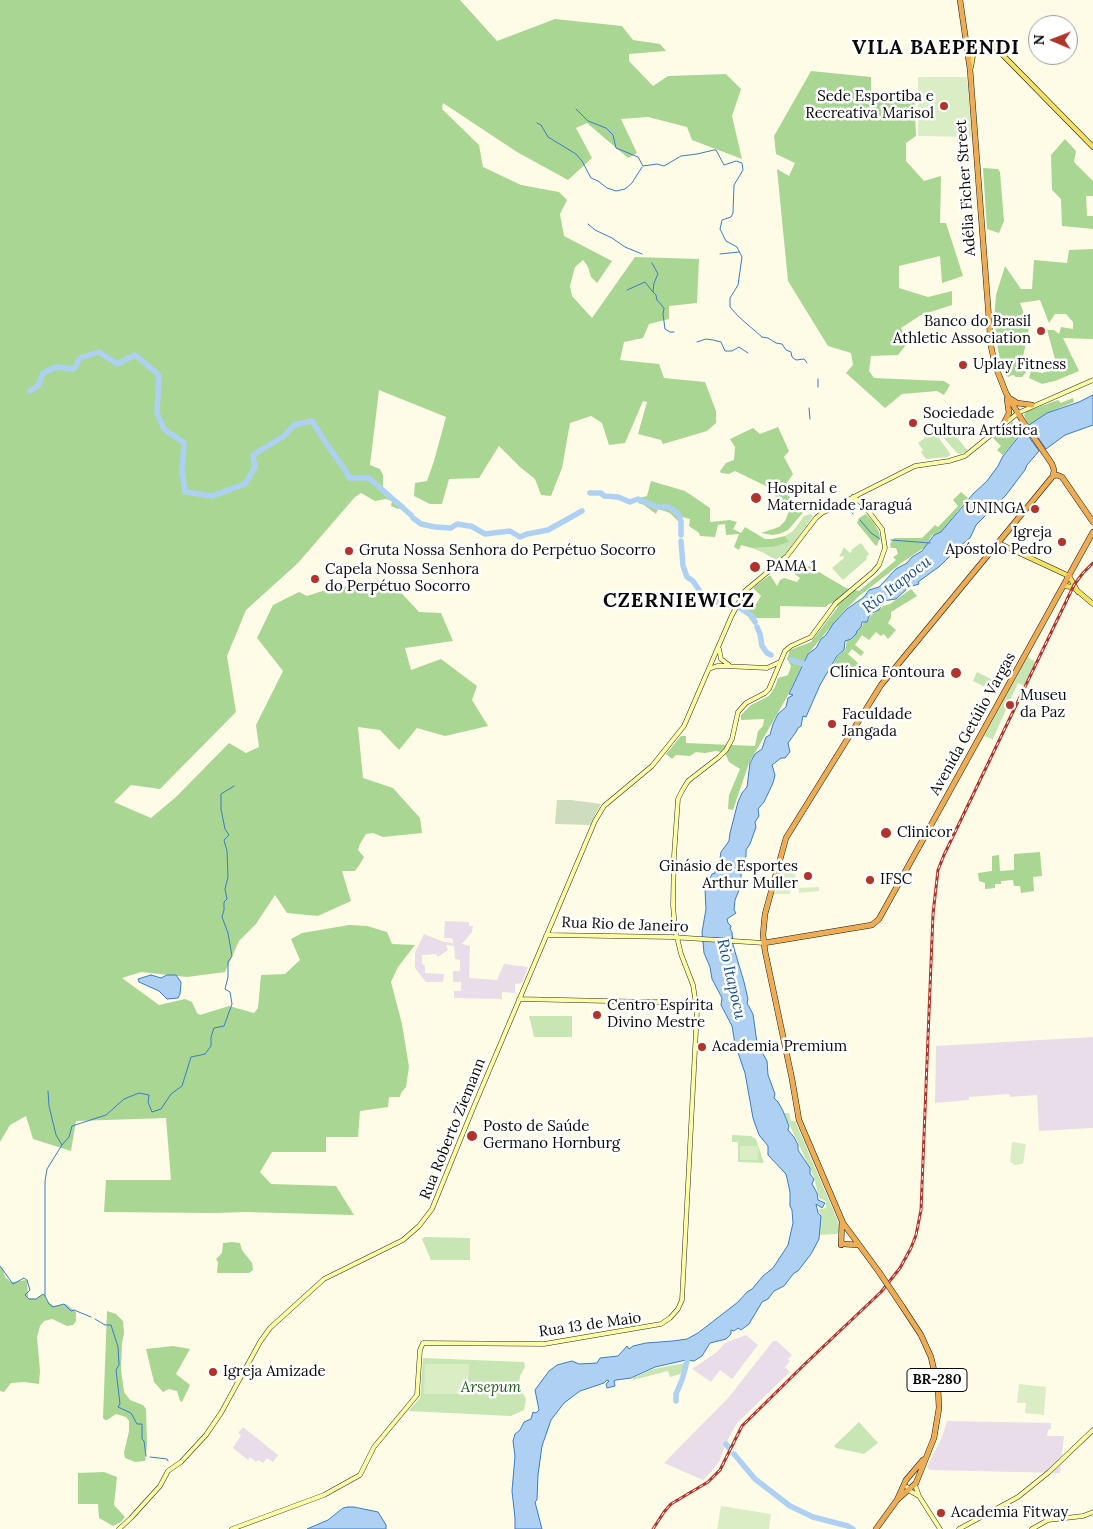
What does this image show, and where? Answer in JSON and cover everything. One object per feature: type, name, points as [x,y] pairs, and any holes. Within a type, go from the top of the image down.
[{"type":"highway","name":"Adélia Ficher Street","points":[[960,0],[970,69],[992,356],[1006,393]]},
{"type":"highway","points":[[1006,393],[1016,403],[1032,406]]},
{"type":"highway","points":[[859,1245],[841,1219],[799,1120],[764,943],[765,914],[786,838],[890,672],[1053,476],[1054,467],[1006,393]]},
{"type":"highway","points":[[1003,425],[1008,416],[1009,409],[1006,393]]},
{"type":"highway","points":[[1053,476],[1062,477],[1093,522]]},
{"type":"highway","name":"Avenida Getúlio Vargas","points":[[764,943],[872,924],[879,919],[1093,532]]},
{"type":"highway","points":[[841,1219],[843,1231],[842,1244],[859,1245]]},
{"type":"highway","name":"BR-280","points":[[859,1245],[902,1306],[928,1349],[938,1388],[939,1408],[934,1438],[911,1486],[876,1529]]},
{"type":"highway","name":"BR-280","points":[[911,1486],[908,1474],[924,1459]]},
{"type":"main road","points":[[970,69],[974,55],[990,42],[1093,148]]},
{"type":"main road","name":"Rua Roberto Ziemann","points":[[119,1529],[160,1486],[167,1474],[181,1462],[215,1422],[255,1349],[270,1328],[324,1279],[398,1244],[415,1231],[428,1215],[439,1195],[519,999],[581,852],[601,810],[654,764],[684,726],[745,591],[787,556],[818,516],[914,466],[949,461],[965,456],[1018,413],[1093,380]]},
{"type":"main road","points":[[863,504],[862,496],[864,491]]},
{"type":"main road","points":[[774,679],[780,662],[788,648],[811,637],[836,603],[873,572],[882,560],[885,548],[883,533],[863,504],[853,497]]},
{"type":"main road","points":[[998,543],[1069,576],[1078,592]]},
{"type":"main road","points":[[1064,586],[1070,586],[1093,604]]},
{"type":"main road","points":[[719,646],[721,659],[731,666]]},
{"type":"main road","points":[[709,669],[716,666],[767,668],[773,667],[780,662]]},
{"type":"main road","points":[[767,668],[772,671],[774,679]]},
{"type":"main road","name":"Rua 13 de Maio","points":[[232,1529],[324,1494],[360,1475],[374,1447],[417,1395],[420,1350],[423,1343],[544,1344],[655,1326],[666,1322],[676,1313],[682,1300],[695,1003],[692,983],[676,937],[673,908],[676,819],[680,794],[690,779],[722,755],[730,743],[739,710],[746,703],[767,691],[774,679]]},
{"type":"main road","name":"Rua Rio de Janeiro","points":[[546,936],[676,937],[764,943]]},
{"type":"main road","points":[[679,947],[681,941],[686,938]]},
{"type":"main road","points":[[519,999],[695,1003]]},
{"type":"main road","points":[[959,1529],[1018,1497],[1049,1472],[1093,1430]]},
{"type":"main road","points":[[911,1486],[940,1529]]},
{"type":"main road","points":[[911,1486],[919,1496]]},
{"type":"main road","points":[[1032,1529],[1048,1520],[1083,1516],[1093,1512]]},
{"type":"shaded area","points":[[445,921],[469,922],[469,926],[473,926],[472,932],[462,944],[470,946],[469,978],[497,980],[504,964],[528,967],[522,983],[515,984],[515,993],[502,992],[502,999],[454,998],[454,991],[461,991],[461,982],[453,982],[453,971],[460,971],[460,960],[455,959],[454,946],[446,945],[448,950],[438,957],[436,954],[422,955],[425,973],[444,974],[443,982],[426,982],[415,968],[415,952],[424,934],[444,942],[453,943],[451,938],[444,938]]},
{"type":"shaded area","points":[[1093,1037],[1093,1128],[1039,1131],[1037,1095],[1010,1097],[1009,1094],[969,1097],[969,1100],[935,1103],[936,1046]]},
{"type":"shaded area","points":[[746,1335],[758,1345],[732,1379],[720,1370],[711,1382],[692,1369],[717,1352],[725,1343]]},
{"type":"shaded area","points":[[773,1341],[777,1341],[792,1355],[785,1367],[790,1372],[737,1423],[726,1443],[719,1462],[712,1471],[703,1480],[664,1463],[729,1397]]},
{"type":"shaded area","points":[[947,1421],[1051,1423],[1051,1429],[1048,1430],[1047,1436],[1064,1436],[1060,1473],[930,1470],[927,1467],[942,1437]]},
{"type":"shaded area","points":[[243,1427],[278,1455],[273,1462],[267,1458],[263,1463],[258,1460],[256,1462],[250,1457],[248,1460],[233,1448],[241,1435],[238,1433]]},
{"type":"green space","points":[[0,0],[460,0],[497,41],[555,19],[622,26],[633,40],[660,44],[666,51],[629,54],[629,61],[653,86],[668,76],[726,74],[741,89],[732,116],[742,159],[692,140],[687,127],[648,117],[621,119],[637,153],[628,158],[587,123],[576,128],[592,158],[568,180],[517,152],[443,103],[442,109],[479,145],[483,167],[521,185],[559,192],[567,200],[560,214],[564,236],[612,261],[597,283],[591,277],[588,267],[583,260],[575,267],[570,286],[572,296],[592,318],[635,257],[699,259],[697,303],[669,306],[669,319],[649,324],[643,338],[624,342],[620,360],[659,364],[664,378],[705,382],[716,411],[716,423],[707,431],[663,444],[661,440],[638,434],[647,402],[643,401],[625,443],[609,445],[602,423],[591,416],[570,423],[562,468],[551,496],[541,495],[535,479],[499,446],[479,478],[449,479],[442,504],[430,504],[414,496],[415,483],[427,481],[446,417],[379,390],[370,465],[380,469],[383,475],[383,489],[387,494],[405,506],[398,509],[391,506],[392,501],[386,499],[375,501],[361,493],[355,497],[298,563],[246,610],[227,656],[236,712],[160,789],[131,785],[114,802],[151,818],[176,797],[229,743],[246,753],[259,747],[256,725],[283,671],[257,638],[273,605],[299,592],[307,596],[338,586],[382,590],[394,585],[419,612],[441,613],[453,641],[405,648],[411,670],[441,659],[477,686],[472,700],[488,726],[445,736],[417,728],[399,750],[380,730],[358,727],[363,778],[393,788],[420,818],[422,833],[383,837],[373,833],[366,834],[358,850],[364,857],[360,864],[355,871],[342,871],[351,901],[318,916],[287,913],[275,895],[256,924],[239,941],[225,972],[187,977],[141,972],[122,978],[159,1005],[185,999],[192,1002],[197,1013],[200,1015],[229,1006],[254,1013],[258,1008],[261,975],[285,974],[300,960],[291,939],[302,933],[349,925],[367,926],[387,932],[392,944],[415,945],[398,967],[391,982],[402,1024],[409,1067],[406,1087],[400,1097],[389,1097],[388,1107],[360,1111],[358,1137],[326,1137],[326,1152],[272,1152],[260,1172],[271,1184],[336,1186],[354,1215],[245,1212],[104,1212],[106,1180],[171,1180],[166,1118],[76,1121],[71,1151],[33,1139],[26,1116],[10,1125],[0,1142]]},
{"type":"green space","points":[[811,71],[871,77],[871,93],[914,92],[916,136],[906,143],[906,161],[924,181],[941,176],[940,223],[946,223],[963,276],[942,283],[940,256],[899,266],[899,288],[928,297],[952,291],[952,305],[921,315],[901,328],[909,341],[898,355],[871,356],[869,371],[874,378],[944,381],[950,385],[944,395],[937,391],[902,394],[885,408],[846,373],[853,365],[851,353],[828,346],[788,281],[777,169],[789,176],[795,163],[776,154],[774,136]]},
{"type":"green space","name":"Sede Esportiba e Recreativa Marisol","points":[[918,77],[967,77],[972,137],[918,136]]},
{"type":"green space","points":[[1065,139],[1076,151],[1074,162],[1093,181],[1093,196],[1086,196],[1087,216],[1093,216],[1093,229],[1062,226],[1061,199],[1052,190],[1051,155]]},
{"type":"green space","points":[[983,168],[998,169],[1000,172],[1004,221],[999,233],[987,229]]},
{"type":"green space","points":[[1093,249],[1093,339],[1063,338],[1079,371],[1042,384],[1029,378],[1031,371],[1042,373],[1053,370],[1055,359],[1047,330],[1054,330],[1059,334],[1061,327],[1073,329],[1073,322],[1066,314],[1055,314],[1049,323],[1040,300],[1020,303],[1029,328],[1023,357],[1029,360],[1031,367],[1022,377],[1013,375],[1008,377],[1004,373],[998,351],[994,319],[996,295],[1005,266],[1021,289],[1032,289],[1034,260],[1067,263],[1069,250]]},
{"type":"green space","points":[[1073,398],[1074,402],[1047,413],[1029,425],[1025,418],[1024,415],[1027,411],[1058,400],[1061,403]]},
{"type":"green space","points":[[1012,422],[1018,423],[1023,430],[1003,455],[997,450],[1001,446],[993,438]]},
{"type":"green space","points":[[951,425],[954,434],[968,451],[960,454],[957,453],[944,438],[944,431]]},
{"type":"green space","points":[[778,427],[789,451],[784,457],[793,474],[786,484],[790,499],[795,507],[803,506],[805,510],[788,530],[772,535],[761,533],[779,527],[785,521],[789,511],[766,486],[735,471],[729,474],[721,473],[720,471],[726,463],[734,460],[735,447],[730,439],[753,428],[760,434]]},
{"type":"green space","points":[[934,431],[951,455],[926,459],[921,452],[923,450],[918,443]]},
{"type":"green space","points":[[651,481],[685,491],[710,508],[710,522],[730,520],[737,522],[733,529],[741,533],[745,527],[765,539],[785,536],[789,542],[773,547],[752,548],[741,545],[739,550],[734,547],[739,534],[726,535],[725,524],[718,525],[715,537],[700,536],[699,533],[689,526],[690,519],[682,517],[680,535],[679,522],[670,513],[658,509],[656,514],[638,503],[639,498],[647,496]]},
{"type":"green space","points":[[961,492],[968,498],[941,532],[932,535],[925,547],[858,597],[807,655],[787,697],[749,763],[733,810],[728,809],[729,795],[740,769],[729,762],[725,753],[716,751],[696,752],[690,756],[676,755],[672,759],[666,754],[681,736],[686,736],[686,743],[755,746],[758,731],[763,726],[764,719],[741,720],[741,715],[751,705],[769,696],[778,678],[788,675],[791,666],[787,659],[790,650],[811,642],[838,607],[831,603],[825,607],[780,606],[780,618],[755,618],[755,622],[751,621],[746,613],[739,610],[745,597],[756,604],[761,596],[753,588],[770,575],[777,586],[780,580],[784,578],[797,582],[800,578],[788,569],[789,565],[803,571],[807,565],[846,588],[859,591],[896,560],[893,557],[898,554],[896,548],[891,548],[890,544],[894,538],[922,538],[935,525],[938,527],[958,506],[953,500]]},
{"type":"green space","points":[[811,514],[813,516],[786,553],[777,561],[752,548],[773,547],[788,541],[785,536],[793,531],[804,516]]},
{"type":"green space","points":[[866,514],[879,532],[880,537],[877,546],[857,523],[859,518]]},
{"type":"green space","points":[[861,543],[869,554],[866,557],[867,559],[843,580],[832,568],[844,558],[843,556],[839,557],[844,547],[850,553],[851,550]]},
{"type":"green space","points":[[911,589],[917,596],[891,612],[891,618],[888,623],[896,630],[888,639],[884,634],[881,636],[876,632],[869,640],[862,635],[855,645],[864,652],[861,656],[852,649],[848,654],[858,663],[851,673],[842,667],[837,668],[833,665],[837,657],[845,650],[847,640],[851,640],[871,615]]},
{"type":"green space","points":[[1027,657],[1036,662],[1024,686],[1018,683],[992,741],[992,739],[984,736]]},
{"type":"green space","points":[[977,672],[1001,684],[997,693],[973,681]]},
{"type":"green space","points":[[557,800],[601,804],[590,825],[555,824]]},
{"type":"green space","points":[[1040,852],[1042,876],[1033,877],[1034,891],[1021,893],[1020,886],[1014,886],[1013,880],[1001,881],[1001,884],[995,884],[995,888],[985,889],[985,883],[979,881],[978,873],[992,871],[992,856],[999,855],[1000,871],[1014,870],[1014,854]]},
{"type":"green space","points":[[795,866],[796,888],[819,887],[819,891],[799,893],[799,889],[791,889],[790,894],[775,894],[781,867]]},
{"type":"green space","points":[[529,1016],[572,1016],[572,1037],[534,1037]]},
{"type":"green space","points":[[784,1113],[789,1113],[791,1121],[795,1121],[838,1221],[840,1231],[837,1234],[819,1235],[821,1215],[818,1210],[826,1208],[826,1201],[819,1198],[814,1177]]},
{"type":"green space","points":[[732,1135],[751,1136],[756,1139],[764,1163],[738,1162],[738,1142],[732,1142]]},
{"type":"green space","points":[[1012,1142],[1026,1144],[1023,1164],[1015,1165],[1010,1162]]},
{"type":"green space","points":[[740,1146],[758,1146],[758,1160],[740,1160]]},
{"type":"green space","points":[[424,1237],[470,1238],[470,1260],[431,1260],[422,1239]]},
{"type":"green space","points":[[223,1243],[240,1243],[242,1250],[252,1263],[253,1270],[249,1273],[217,1273],[218,1262],[216,1259],[222,1253]]},
{"type":"green space","points":[[0,1266],[5,1277],[11,1282],[27,1280],[28,1298],[36,1299],[43,1294],[48,1302],[54,1306],[66,1304],[76,1312],[76,1321],[73,1325],[67,1326],[52,1319],[44,1321],[40,1326],[37,1337],[40,1371],[39,1384],[11,1383],[4,1392],[0,1391]]},
{"type":"green space","points":[[107,1311],[116,1314],[123,1321],[121,1369],[124,1392],[130,1400],[143,1405],[146,1409],[147,1445],[145,1461],[135,1462],[125,1458],[124,1453],[129,1431],[129,1421],[126,1417],[116,1414],[107,1420],[103,1418]]},
{"type":"green space","points":[[173,1346],[190,1349],[176,1374],[190,1385],[182,1402],[177,1391],[169,1389],[163,1392],[154,1382],[146,1349]]},
{"type":"green space","name":"Arsepum","points":[[423,1358],[524,1362],[525,1367],[520,1376],[519,1386],[526,1399],[524,1410],[511,1416],[408,1411],[420,1398]]},
{"type":"green space","points":[[685,1363],[686,1366],[680,1374],[670,1377],[668,1371],[633,1380],[633,1378],[653,1369]]},
{"type":"green space","points":[[425,1364],[469,1364],[468,1394],[424,1394]]},
{"type":"green space","points":[[1019,1384],[1046,1387],[1044,1415],[1025,1413],[1026,1403],[1017,1403]]},
{"type":"green space","points":[[859,1422],[878,1443],[864,1454],[836,1448],[834,1446]]},
{"type":"green space","points":[[104,1472],[117,1477],[114,1505],[125,1517],[121,1522],[113,1526],[99,1518],[98,1504],[78,1504],[78,1473]]},
{"type":"green space","points":[[721,1506],[771,1514],[769,1529],[717,1529]]},
{"type":"water","points":[[1093,395],[1093,425],[1065,435],[1046,449],[1029,425],[1047,413]]},
{"type":"water","name":"Rio Itapocu","points":[[1024,430],[1039,451],[1006,495],[976,525],[970,538],[940,566],[918,582],[919,584],[909,587],[896,599],[883,601],[879,610],[870,614],[867,622],[862,622],[856,634],[851,639],[845,641],[844,650],[837,656],[820,685],[806,717],[803,716],[801,726],[788,743],[790,752],[785,758],[781,758],[772,765],[775,775],[773,783],[764,802],[758,809],[759,816],[755,822],[756,827],[741,868],[741,885],[735,900],[734,910],[736,913],[727,919],[731,926],[733,945],[744,982],[748,999],[747,1003],[753,1014],[757,1043],[767,1061],[768,1075],[775,1094],[774,1098],[783,1111],[789,1126],[788,1130],[798,1145],[798,1150],[810,1168],[810,1174],[814,1179],[812,1184],[817,1193],[818,1200],[825,1203],[822,1208],[816,1204],[818,1213],[821,1216],[819,1239],[811,1254],[798,1271],[794,1273],[784,1286],[774,1291],[768,1299],[762,1302],[749,1324],[741,1330],[738,1328],[734,1331],[731,1330],[731,1334],[726,1339],[710,1343],[702,1356],[694,1361],[686,1360],[655,1367],[631,1378],[616,1380],[614,1381],[615,1386],[607,1388],[606,1384],[609,1381],[607,1380],[604,1383],[580,1391],[564,1403],[551,1420],[542,1446],[537,1500],[535,1502],[542,1529],[515,1529],[512,1491],[515,1456],[513,1441],[515,1434],[520,1430],[524,1422],[531,1419],[533,1412],[536,1413],[539,1410],[535,1390],[549,1371],[557,1365],[572,1361],[579,1364],[597,1363],[600,1358],[618,1356],[627,1346],[629,1349],[646,1343],[687,1339],[698,1333],[752,1289],[773,1268],[788,1245],[793,1223],[786,1174],[768,1155],[768,1146],[759,1135],[753,1118],[745,1073],[735,1044],[732,1026],[721,1005],[722,998],[712,979],[710,967],[704,953],[702,932],[706,909],[705,889],[719,864],[721,852],[729,841],[738,802],[747,787],[750,763],[755,754],[762,749],[778,714],[786,707],[788,698],[793,695],[789,694],[808,654],[816,648],[821,639],[847,609],[864,597],[869,590],[879,587],[896,569],[922,551],[934,535],[941,532],[973,494],[987,481],[1003,456]]},
{"type":"water","points":[[151,975],[161,978],[167,975],[176,975],[181,982],[178,998],[167,999],[159,991],[139,982],[138,979]]},
{"type":"water","points":[[348,1507],[378,1512],[386,1525],[386,1529],[307,1529],[328,1520],[343,1508]]},
{"type":"waterway","points":[[576,109],[588,121],[606,128],[613,135],[616,148],[638,157],[643,166],[657,164],[664,166],[681,156],[714,150],[716,150],[724,165],[736,161],[742,163],[743,170],[734,185],[733,213],[731,217],[722,220],[720,229],[726,241],[737,247],[742,257],[738,285],[730,298],[730,307],[762,337],[782,344],[786,350],[791,352],[792,357],[796,360],[804,359],[807,363]]},
{"type":"waterway","points":[[537,123],[541,125],[548,137],[576,154],[591,178],[607,188],[616,191],[625,189],[632,183],[642,167]]},
{"type":"waterway","points":[[588,224],[625,247],[642,254]]},
{"type":"waterway","points":[[720,254],[739,252]]},
{"type":"waterway","points":[[652,263],[658,274],[653,292],[664,308],[665,329],[674,332]]},
{"type":"waterway","points":[[627,290],[645,282],[653,292]]},
{"type":"waterway","points":[[697,342],[706,339],[713,340],[721,342],[725,351],[732,351],[739,347],[748,353]]},
{"type":"waterway","points":[[30,391],[38,386],[43,373],[56,367],[74,369],[80,358],[99,352],[117,364],[135,355],[159,375],[157,413],[164,429],[184,443],[182,471],[185,492],[212,496],[245,484],[255,467],[253,455],[284,436],[294,425],[312,421],[349,478],[369,478],[411,515]]},
{"type":"waterway","points":[[818,379],[818,387]]},
{"type":"waterway","points":[[809,408],[810,419]]},
{"type":"waterway","points":[[590,493],[601,493],[604,496],[618,497],[630,502],[638,499],[657,507],[669,507],[678,514],[681,521],[681,535]]},
{"type":"waterway","points":[[846,505],[853,514]]},
{"type":"waterway","points":[[471,526],[485,534],[510,531],[520,537],[548,530],[582,511]]},
{"type":"waterway","points":[[413,518],[421,524],[435,527],[451,528],[457,524],[469,526]]},
{"type":"waterway","points":[[860,520],[871,533],[880,539]]},
{"type":"waterway","points":[[891,540],[930,543]]},
{"type":"waterway","points":[[681,541],[683,566],[687,577],[693,581],[703,596],[732,606]]},
{"type":"waterway","points":[[740,608],[752,616],[755,622]]},
{"type":"waterway","points":[[757,627],[762,646],[771,655]]},
{"type":"waterway","points":[[791,660],[804,664]]},
{"type":"waterway","points":[[62,1145],[69,1137],[72,1126],[106,1115],[124,1099],[139,1093],[149,1095],[148,1102],[152,1112],[161,1109],[171,1094],[182,1086],[191,1057],[205,1054],[211,1046],[214,1028],[224,1026],[232,1004],[230,992],[225,989],[228,977],[228,962],[232,956],[228,933],[222,917],[224,902],[227,899],[225,889],[228,877],[227,851],[224,840],[229,835],[225,829],[221,809],[221,794],[234,786]]},
{"type":"waterway","points":[[45,1296],[45,1181],[47,1169],[62,1145],[56,1135],[49,1106],[48,1091]]},
{"type":"waterway","points":[[0,1266],[13,1284],[24,1278],[27,1280],[30,1290],[25,1295],[29,1299],[36,1299],[43,1294],[53,1307],[64,1304],[71,1311],[74,1310],[91,1317]]},
{"type":"waterway","points":[[95,1319],[105,1325],[111,1325],[118,1347],[119,1365],[116,1370],[120,1404],[118,1407],[131,1413],[137,1424],[142,1424],[142,1439],[146,1456]]},
{"type":"waterway","points":[[676,1401],[676,1394],[689,1354]]},
{"type":"waterway","points":[[726,1444],[729,1448]]},
{"type":"waterway","points":[[734,1454],[755,1479],[790,1506],[813,1517],[853,1529]]},
{"type":"waterway","points":[[150,1457],[167,1459],[168,1461]]},
{"type":"railway","points":[[653,1529],[671,1504],[708,1482],[720,1470],[742,1426],[881,1292],[900,1268],[911,1248],[916,1235],[921,1210],[933,914],[938,870],[1074,585],[1093,563]]},
{"type":"place","name":"Sede Esportiba e Recreativa Marisol","points":[[944,106]]},
{"type":"place","name":"Banco do Brasil Athletic Association","points":[[1041,331]]},
{"type":"place","name":"Uplay Fitness","points":[[963,365]]},
{"type":"place","name":"Sociedade Cultura Artística","points":[[913,423]]},
{"type":"place","name":"Hospital e Maternidade Jaraguá","points":[[756,498]]},
{"type":"place","name":"UNINGA","points":[[1035,509]]},
{"type":"place","name":"Igreja Apóstolo Pedro","points":[[1062,542]]},
{"type":"place","name":"Gruta Nossa Senhora do Perpétuo Socorro","points":[[349,551]]},
{"type":"place","name":"PAMA 1","points":[[755,567]]},
{"type":"place","name":"Capela Nossa Senhora do Perpétuo Socorro","points":[[315,579]]},
{"type":"place","name":"Clínica Fontoura","points":[[956,673]]},
{"type":"place","name":"Museu da Paz","points":[[1010,705]]},
{"type":"place","name":"Faculdade Jangada","points":[[832,724]]},
{"type":"place","name":"Clinicor","points":[[886,833]]},
{"type":"place","name":"Ginásio de Esportes Arthur Muller","points":[[808,876]]},
{"type":"place","name":"IFSC","points":[[870,880]]},
{"type":"place","name":"Centro Espírita Divino Mestre","points":[[597,1015]]},
{"type":"place","name":"Academia Premium","points":[[702,1047]]},
{"type":"place","name":"Posto de Saúde Germano Hornburg","points":[[472,1136]]},
{"type":"place","name":"Igreja Amizade","points":[[213,1372]]},
{"type":"place","name":"Academia Fitway","points":[[941,1513]]},
{"type":"district","name":"VILA BAEPENDI","points":[[936,48]]},
{"type":"district","name":"CZERNIEWICZ","points":[[679,601]]}]
